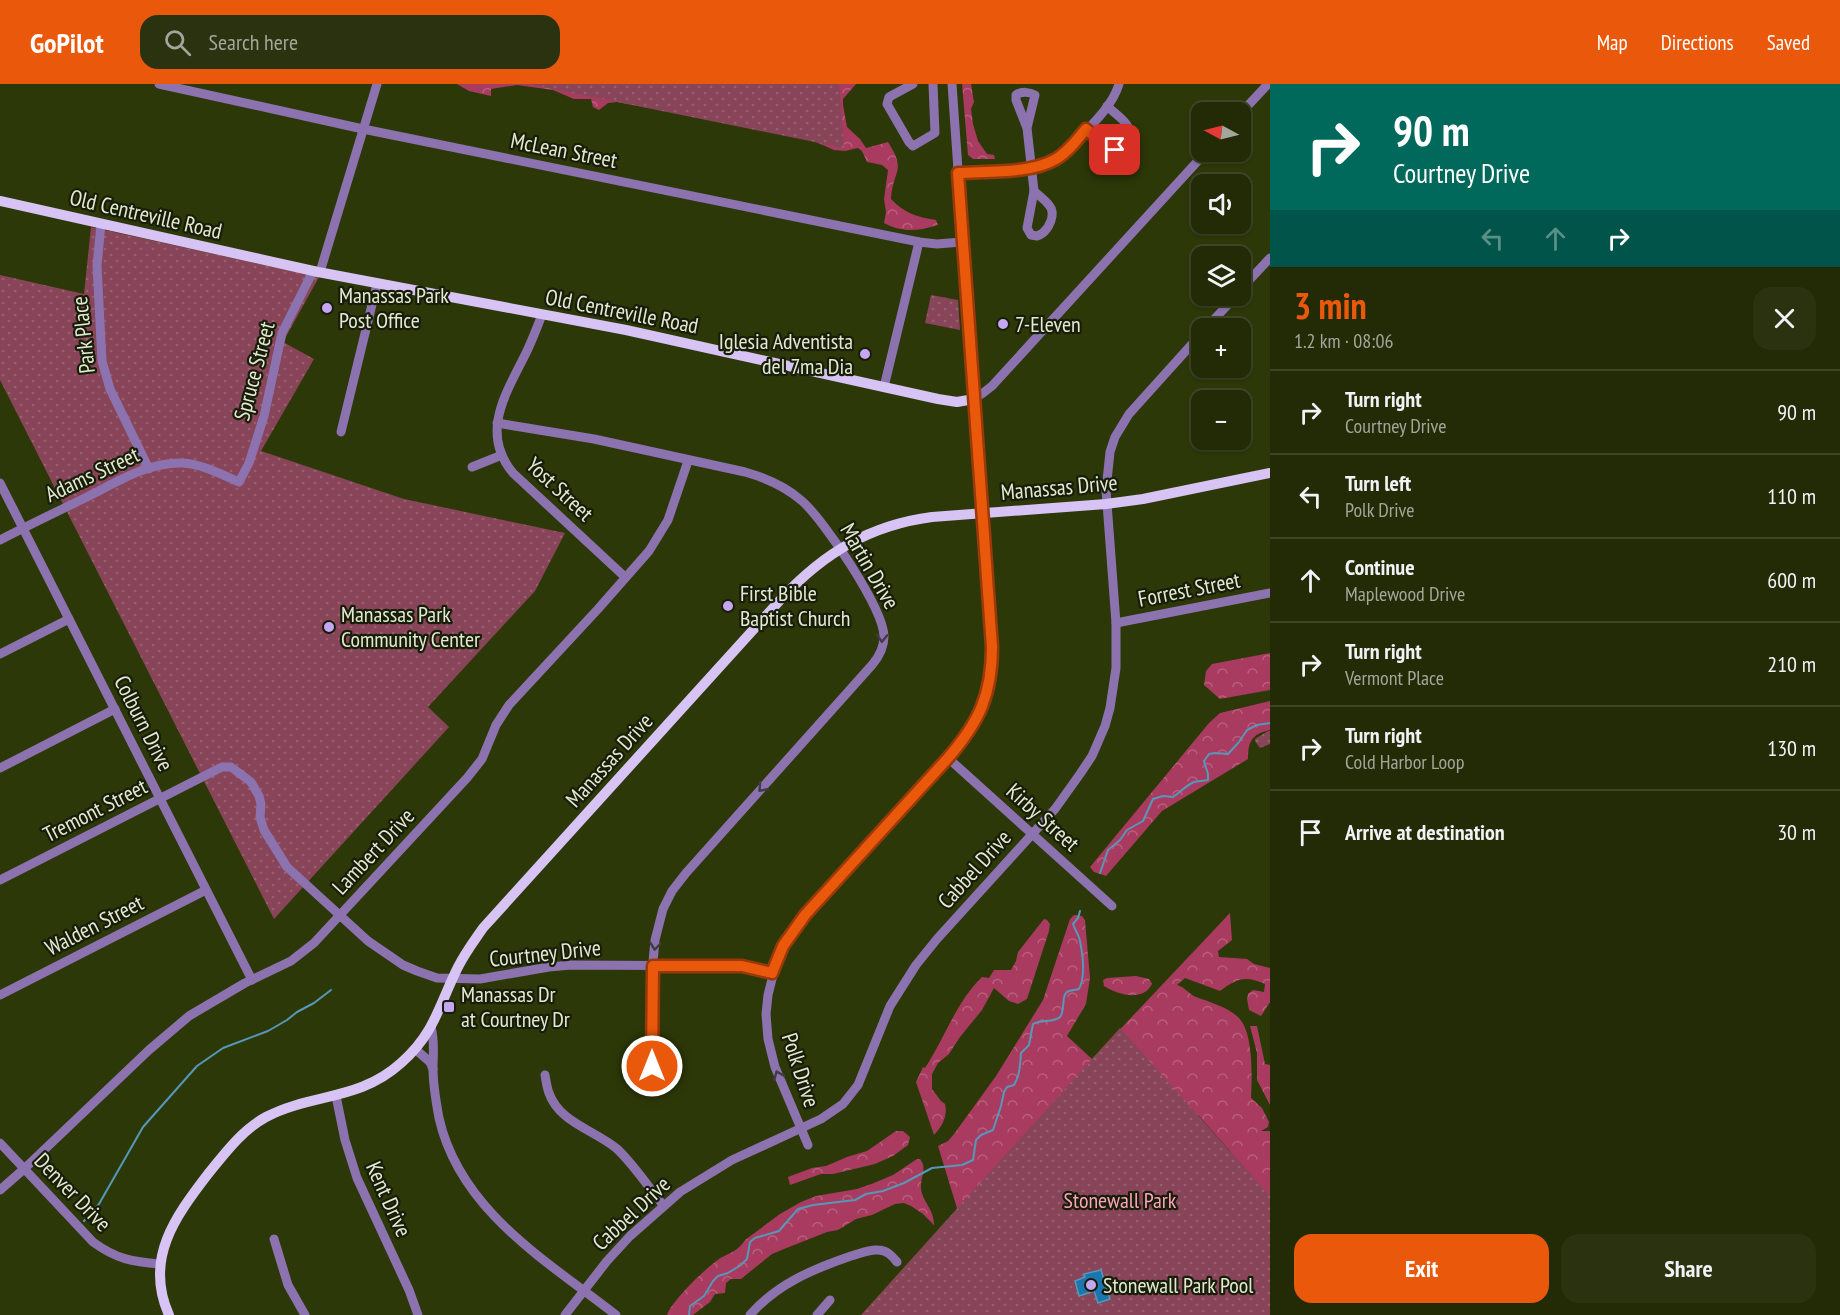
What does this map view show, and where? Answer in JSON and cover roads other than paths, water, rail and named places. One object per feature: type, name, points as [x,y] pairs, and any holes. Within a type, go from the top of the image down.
[{"type":"main road","name":"Old Centreville Road","points":[[0,201],[377,284],[638,333],[949,401],[974,399]]},
{"type":"main road","name":"Polk Drive","points":[[974,399],[983,513]]},
{"type":"main road","name":"Manassas Drive","points":[[169,1315],[162,1293],[160,1264],[165,1243],[177,1216],[223,1155],[256,1123],[283,1110],[357,1090],[373,1083],[399,1065],[415,1049],[431,1027],[453,978],[483,928],[805,573],[840,548],[866,535],[902,522],[932,517],[1106,504],[1143,499],[1270,473]]},
{"type":"street","name":"McLean Street","points":[[159,84],[363,129],[919,242],[937,244],[962,242]]},
{"type":"street","name":"Spruce Street","points":[[239,482],[249,464],[264,416],[282,333],[316,271],[377,84]]},
{"type":"street","points":[[913,84],[889,98],[887,104],[912,146],[935,133],[933,84]]},
{"type":"street","points":[[952,84],[974,399],[992,386],[1197,162]]},
{"type":"street","points":[[958,173],[1032,167],[1057,159],[1107,106],[1114,97],[1119,84]]},
{"type":"street","points":[[1251,102],[1268,84]]},
{"type":"street","points":[[1086,129],[1110,150],[1117,150],[1124,143],[1130,135],[1129,127],[1107,106]]},
{"type":"street","points":[[1027,128],[1034,191]]},
{"type":"street","name":"Park Place","points":[[101,224],[97,266],[102,361],[110,389],[149,469]]},
{"type":"street","points":[[884,387],[919,242]]},
{"type":"street","points":[[1251,278],[1270,258]]},
{"type":"street","points":[[341,432],[377,284]]},
{"type":"street","points":[[1215,318],[1227,306]]},
{"type":"street","name":"Yost Street","points":[[542,315],[503,398],[497,423],[502,455],[513,473],[625,577]]},
{"type":"street","name":"Cabbel Drive","points":[[565,1315],[607,1261],[663,1205],[732,1160],[831,1113],[852,1093],[863,1074],[869,1053],[890,1006],[916,965],[1065,796],[1086,765],[1098,743],[1110,708],[1117,648],[1106,504],[1107,466],[1110,452],[1121,425],[1129,414],[1191,345]]},
{"type":"street","name":"Martin Drive","points":[[497,423],[584,437],[753,475],[781,486],[814,512],[840,548],[879,615],[884,635],[880,654],[872,665],[681,879],[667,901],[658,922],[653,966],[652,1066]]},
{"type":"street","points":[[472,466],[502,455]]},
{"type":"street","name":"Lambert Drive","points":[[0,1190],[172,1030],[212,1002],[303,953],[340,916],[467,778],[482,759],[496,725],[509,705],[649,551],[668,520],[688,461]]},
{"type":"street","name":"Adams Street","points":[[0,540],[126,477],[172,463],[205,467],[239,482]]},
{"type":"street","name":"Colburn Drive","points":[[0,483],[252,980]]},
{"type":"street","name":"Polk Drive","points":[[808,1144],[775,1067],[768,1039],[766,1014],[772,973],[783,946],[805,915],[948,758],[964,739],[984,703],[990,681],[992,647],[983,513]]},
{"type":"street","name":"Forrest Street","points":[[1116,623],[1270,593]]},
{"type":"street","points":[[0,654],[69,620]]},
{"type":"street","points":[[0,768],[115,709]]},
{"type":"street","name":"Kirby Street","points":[[948,758],[1112,906]]},
{"type":"street","name":"Tremont Street","points":[[0,880],[222,767],[234,768],[256,789],[261,804],[261,824],[287,867],[340,916]]},
{"type":"street","name":"Walden Street","points":[[0,994],[206,890]]},
{"type":"street","name":"Courtney Drive","points":[[340,916],[368,941],[403,964],[434,977],[487,978],[571,965],[742,966],[772,973]]},
{"type":"street","points":[[431,1027],[435,1052],[433,1069],[440,1120],[454,1161],[474,1194],[516,1238],[616,1315]]},
{"type":"street","points":[[415,1049],[428,1059],[433,1069]]},
{"type":"street","points":[[545,1075],[549,1095],[561,1112],[618,1150],[663,1205]]},
{"type":"street","name":"Kent Drive","points":[[336,1096],[347,1150],[357,1178],[409,1290],[418,1315]]},
{"type":"street","name":"Denver Drive","points":[[0,1143],[83,1233],[104,1251],[125,1259],[160,1264]]},
{"type":"street","points":[[274,1239],[288,1285],[304,1315]]},
{"type":"street","points":[[750,1315],[783,1286],[832,1263],[877,1249],[889,1253],[897,1262]]},
{"type":"street","points":[[817,1315],[830,1300]]},
{"type":"water","name":"Stonewall Park Pool","points":[[1101,1270],[1110,1299],[1098,1303],[1094,1291],[1079,1296],[1075,1281],[1085,1277],[1084,1274]]},
{"type":"waterway","points":[[1100,873],[1108,850],[1120,840],[1127,830],[1143,821],[1153,799],[1163,796],[1173,797],[1194,782],[1208,780],[1204,761],[1209,754],[1228,754],[1247,730],[1257,725],[1270,723]]},
{"type":"waterway","points":[[689,1315],[690,1306],[704,1296],[718,1276],[728,1273],[747,1259],[750,1242],[755,1238],[779,1231],[798,1209],[855,1200],[866,1194],[883,1191],[904,1183],[932,1168],[962,1165],[973,1160],[976,1140],[993,1130],[1004,1092],[1016,1081],[1021,1053],[1029,1045],[1033,1024],[1060,1017],[1066,993],[1079,989],[1083,978],[1083,959],[1073,924],[1080,911]]},
{"type":"waterway","points":[[84,1221],[99,1204],[143,1127],[197,1066],[223,1048],[268,1031],[331,990]]},
{"type":"place","name":"Manassas Park Post Office","points":[[327,308]]},
{"type":"place","name":"7-Eleven","points":[[1003,324]]},
{"type":"place","name":"Iglesia Adventista del 7ma Dia","points":[[865,354]]},
{"type":"place","name":"First Bible Baptist Church","points":[[728,606]]},
{"type":"place","name":"Manassas Park Community Center","points":[[329,627]]},
{"type":"place","name":"Manassas Dr at Courtney Dr","points":[[449,1007]]},
{"type":"place","name":"Stonewall Park Pool","points":[[1091,1285]]},
{"type":"park label","name":"Stonewall Park","points":[[1120,1200]]}]
